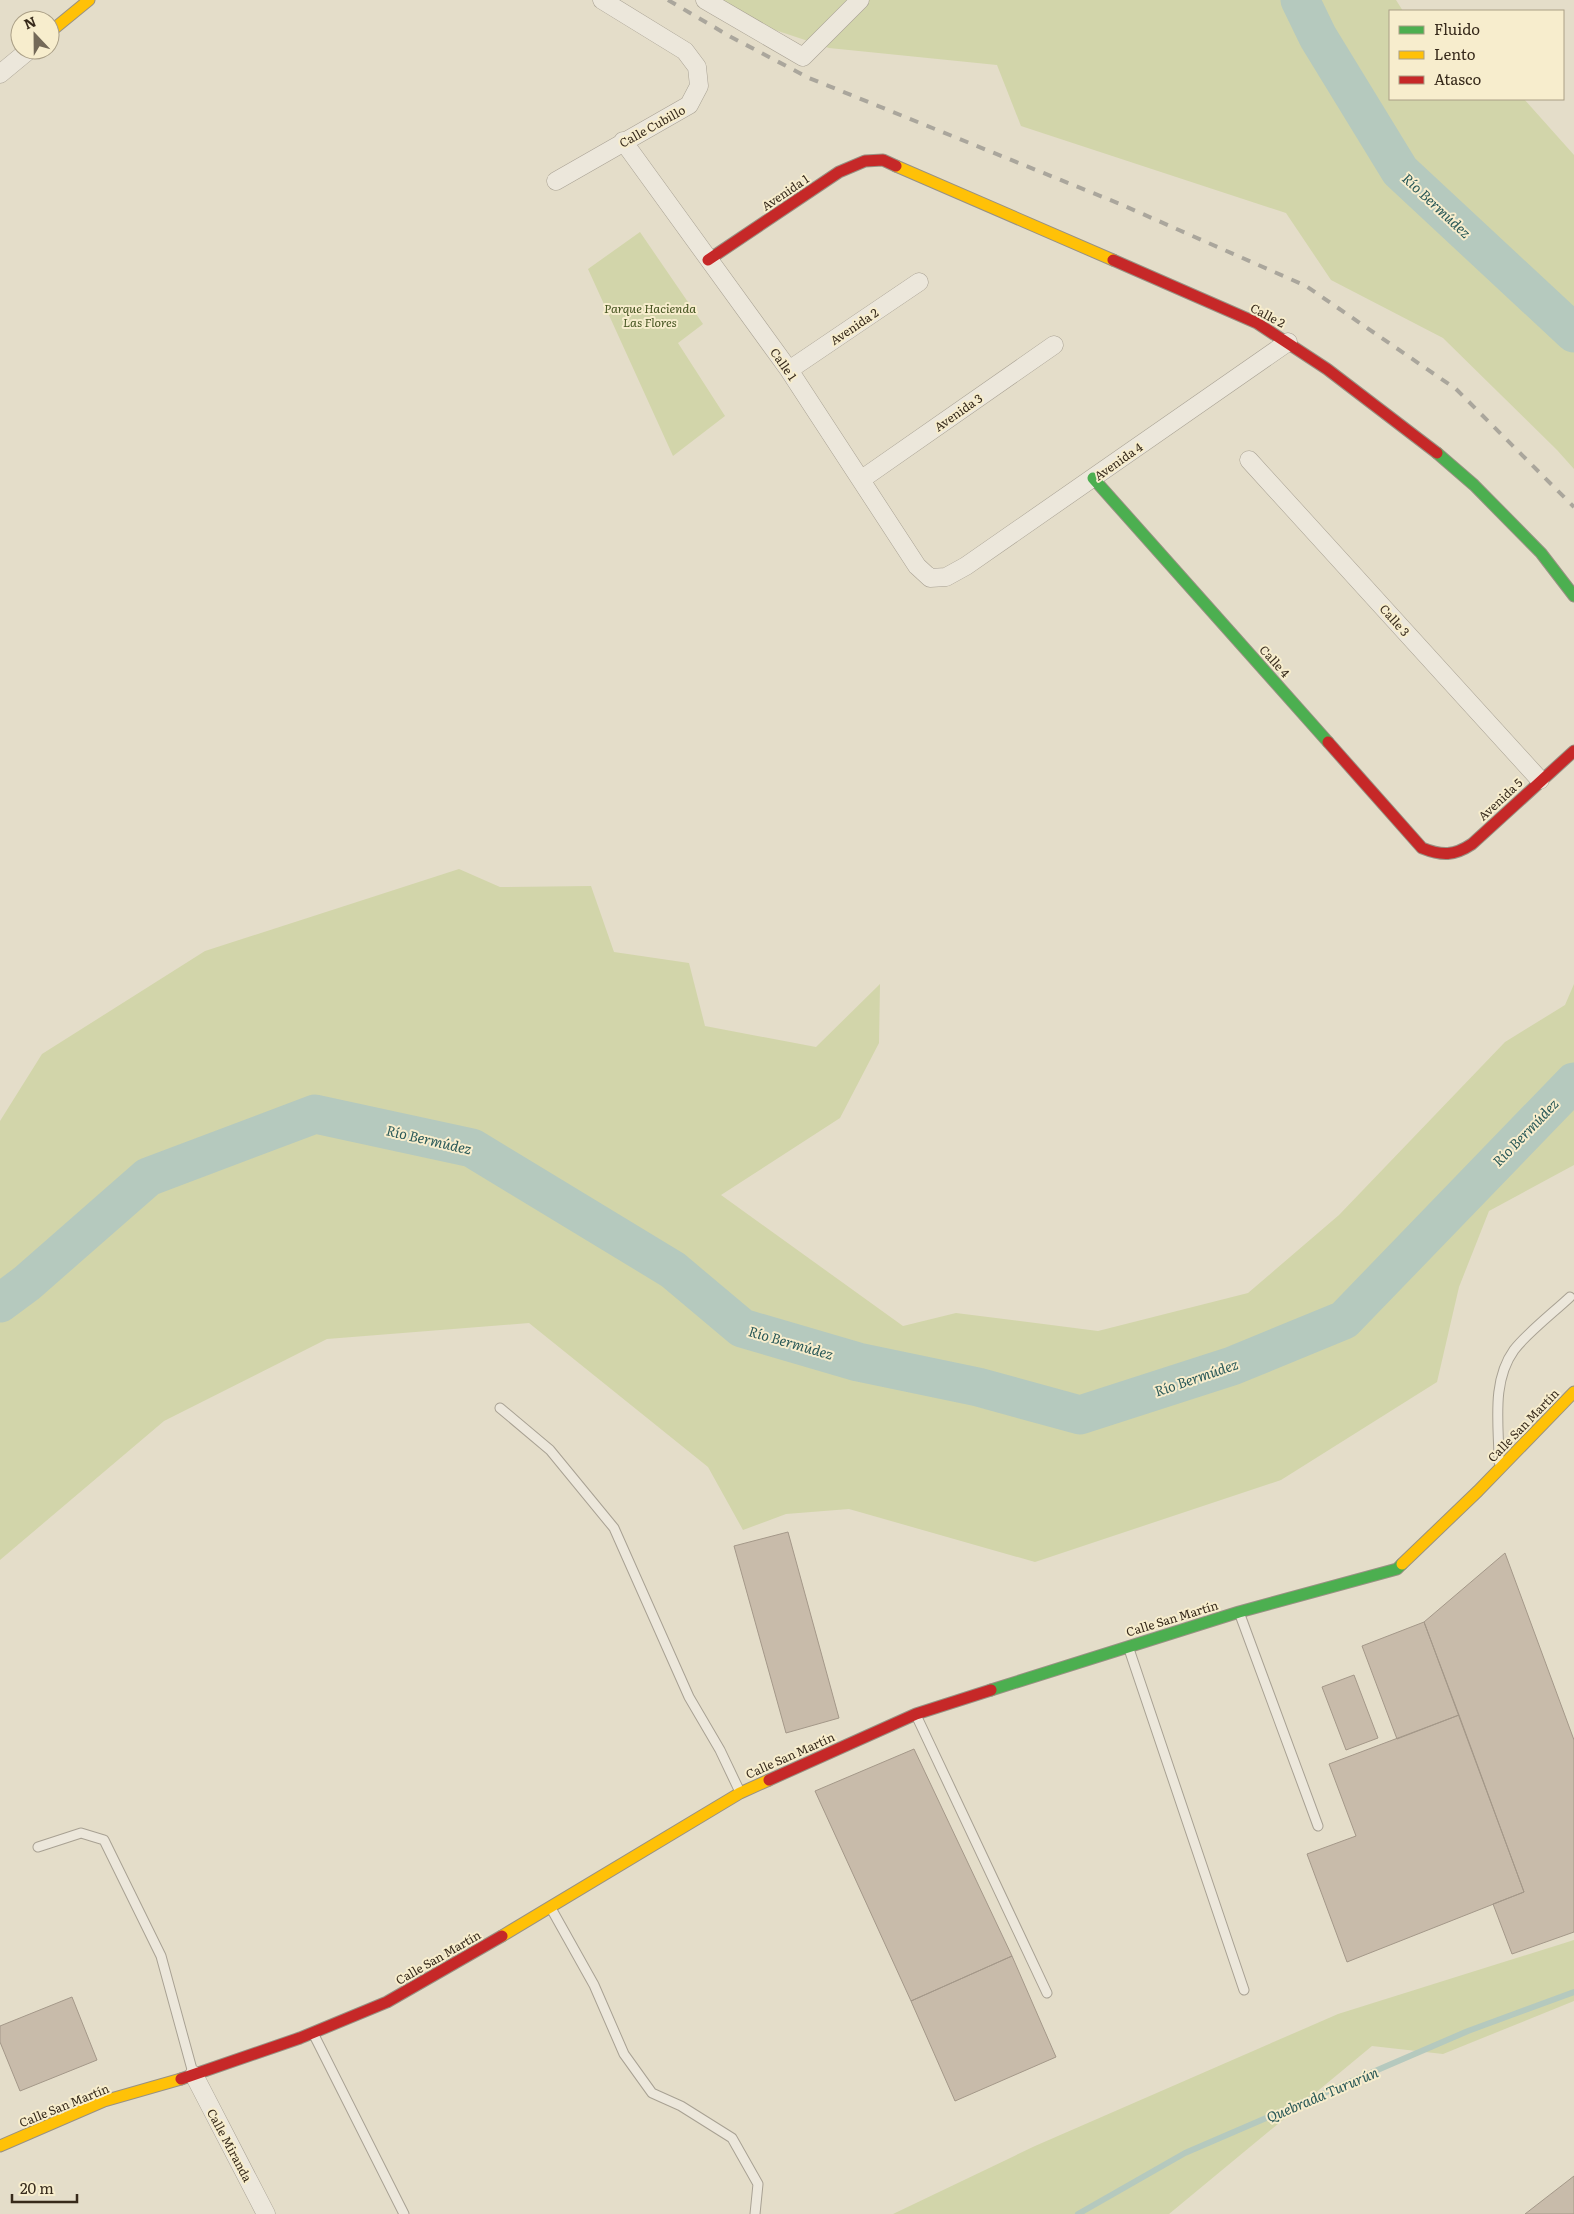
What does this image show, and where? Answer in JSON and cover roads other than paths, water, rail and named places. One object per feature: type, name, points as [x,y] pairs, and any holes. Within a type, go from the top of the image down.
[{"type":"street","points":[[60,24],[88,0]]},
{"type":"street","name":"Calle Cubillo","points":[[556,181],[623,141],[689,106],[699,86],[697,67],[685,51],[602,0]]},
{"type":"street","points":[[705,0],[803,57],[860,0]]},
{"type":"street","points":[[0,74],[17,60]]},
{"type":"street","name":"Calle 1","points":[[623,141],[788,370],[862,479],[916,566],[930,578],[946,577]]},
{"type":"street","name":"Avenida 1","points":[[708,260],[839,172],[865,161],[883,160]]},
{"type":"street","name":"Calle 2","points":[[883,160],[1257,323],[1288,342],[1421,440],[1474,485],[1541,553],[1574,596]]},
{"type":"street","name":"Avenida 2","points":[[788,370],[919,282]]},
{"type":"street","name":"Avenida 4","points":[[946,577],[966,566],[1288,342]]},
{"type":"street","name":"Avenida 3","points":[[862,479],[1054,345]]},
{"type":"street","name":"Calle 3","points":[[1250,460],[1540,780]]},
{"type":"street","name":"Calle 4","points":[[1094,478],[1422,848],[1440,856]]},
{"type":"street","name":"Avenida 5","points":[[1440,856],[1456,854],[1472,844],[1540,780],[1574,752]]},
{"type":"street","name":"Calle San Martín","points":[[0,2146],[104,2101],[194,2075],[313,2033],[387,2002],[551,1908],[740,1793],[916,1714],[1239,1612],[1397,1569],[1574,1392]]},
{"type":"street","name":"Calle Miranda","points":[[194,2075],[266,2214]]},
{"type":"lane","points":[[1499,1469],[1498,1390],[1502,1371],[1514,1350],[1570,1297]]},
{"type":"lane","points":[[500,1408],[550,1450],[614,1528],[689,1697],[720,1750],[740,1793]]},
{"type":"lane","points":[[1239,1612],[1318,1826]]},
{"type":"lane","points":[[1128,1647],[1244,1990]]},
{"type":"lane","points":[[916,1714],[1047,1993]]},
{"type":"lane","points":[[38,1847],[81,1833],[104,1840],[161,1956],[194,2075]]},
{"type":"lane","points":[[551,1908],[594,1985],[624,2054],[652,2093],[681,2106],[732,2138],[758,2184],[755,2214]]},
{"type":"lane","points":[[313,2033],[404,2214]]},
{"type":"waterway","name":"Río Bermúdez","points":[[1300,0],[1318,37],[1400,171],[1574,333]]},
{"type":"waterway","name":"Río Bermúdez","points":[[0,1303],[27,1283],[148,1177],[315,1114],[472,1148],[673,1270],[742,1328],[858,1362],[978,1387],[1080,1415],[1232,1366],[1344,1320],[1574,1082]]},
{"type":"waterway","name":"Quebrada Tururún","points":[[1078,2214],[1185,2153],[1468,2031],[1574,1992]]},
{"type":"railway","points":[[668,0],[731,37],[809,78],[1120,204],[1306,286],[1456,389],[1574,507]]},
{"type":"park label","name":"Parque Hacienda Las Flores","points":[[650,315]]}]
